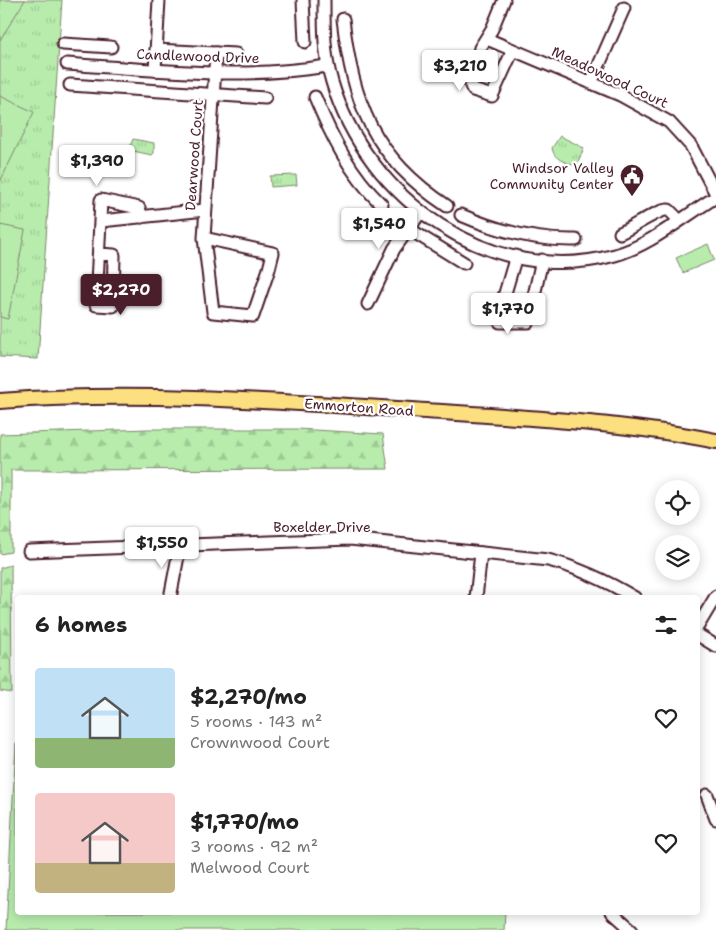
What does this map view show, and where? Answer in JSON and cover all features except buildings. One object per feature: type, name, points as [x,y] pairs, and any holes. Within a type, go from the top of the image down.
[{"type":"main road","name":"Emmorton Road","points":[[0,401],[124,396],[230,398],[573,421],[659,431],[716,441]]},
{"type":"street","points":[[154,70],[159,0]]},
{"type":"street","points":[[302,0],[305,42]]},
{"type":"street","points":[[324,0],[327,66],[336,97],[360,146],[394,189],[420,213],[462,239],[516,256],[536,260],[576,262],[616,255],[639,245],[716,195]]},
{"type":"street","points":[[504,0],[487,39],[480,48],[471,86],[474,90],[492,96],[512,50]]},
{"type":"street","points":[[591,83],[624,8]]},
{"type":"street","points":[[343,19],[348,62],[355,91],[376,134],[406,174],[447,206]]},
{"type":"street","points":[[303,23],[324,22]]},
{"type":"street","name":"Meadowood Court","points":[[487,39],[591,83],[644,108],[677,128],[691,146],[716,195]]},
{"type":"street","points":[[63,44],[111,47]]},
{"type":"street","points":[[87,65],[88,45]]},
{"type":"street","points":[[156,50],[236,54]]},
{"type":"street","name":"Dearwood Court","points":[[204,238],[272,253],[269,270],[253,316],[213,312],[204,238],[216,53]]},
{"type":"street","name":"Candlewood Drive","points":[[67,64],[215,74],[282,72],[327,66]]},
{"type":"street","points":[[120,88],[122,68]]},
{"type":"street","points":[[70,85],[265,98]]},
{"type":"street","points":[[336,97],[355,91]]},
{"type":"street","points":[[315,97],[342,156],[363,186],[382,206]]},
{"type":"street","points":[[342,156],[360,146]]},
{"type":"street","points":[[379,171],[393,159]]},
{"type":"street","points":[[99,254],[101,200],[139,208],[142,217]]},
{"type":"street","points":[[620,233],[638,225],[662,209],[669,210],[679,220]]},
{"type":"street","points":[[100,221],[205,210]]},
{"type":"street","points":[[368,304],[394,249],[420,213]]},
{"type":"street","points":[[460,215],[497,230],[534,238],[576,240]]},
{"type":"street","points":[[409,230],[464,263]]},
{"type":"street","points":[[516,256],[498,317],[500,322],[528,322],[536,260],[534,238]]},
{"type":"street","name":"Boxelder Drive","points":[[29,551],[350,539],[548,560],[605,580],[621,594]]},
{"type":"street","points":[[171,595],[180,546]]},
{"type":"street","points":[[476,595],[481,553]]},
{"type":"street","points":[[700,623],[716,596]]},
{"type":"street","points":[[700,636],[716,646]]},
{"type":"street","points":[[707,795],[716,819]]},
{"type":"street","points":[[615,915],[626,928]]},
{"type":"green space","points":[[0,0],[62,0],[38,359],[0,357]]},
{"type":"green space","points":[[0,0],[25,0],[0,40]]},
{"type":"green space","points":[[0,96],[34,112],[0,182]]},
{"type":"green space","points":[[560,136],[584,148],[576,166],[561,160],[553,152],[552,148]]},
{"type":"green space","points":[[133,139],[154,143],[154,153],[152,155],[133,151],[130,147]]},
{"type":"green space","points":[[296,175],[297,185],[271,187],[270,176]]},
{"type":"green space","points":[[0,225],[25,230],[8,319],[0,317]]},
{"type":"green space","points":[[708,244],[714,260],[683,273],[676,258]]},
{"type":"green space","points":[[148,429],[297,429],[383,434],[388,469],[11,470],[11,552],[0,554],[0,434]]},
{"type":"green space","points":[[11,565],[12,693],[0,691],[0,568]]},
{"type":"green space","points":[[15,762],[15,915],[505,915],[504,930],[6,930]]},
{"type":"place","name":"Windsor Valley Community Center","points":[[632,197]]}]
